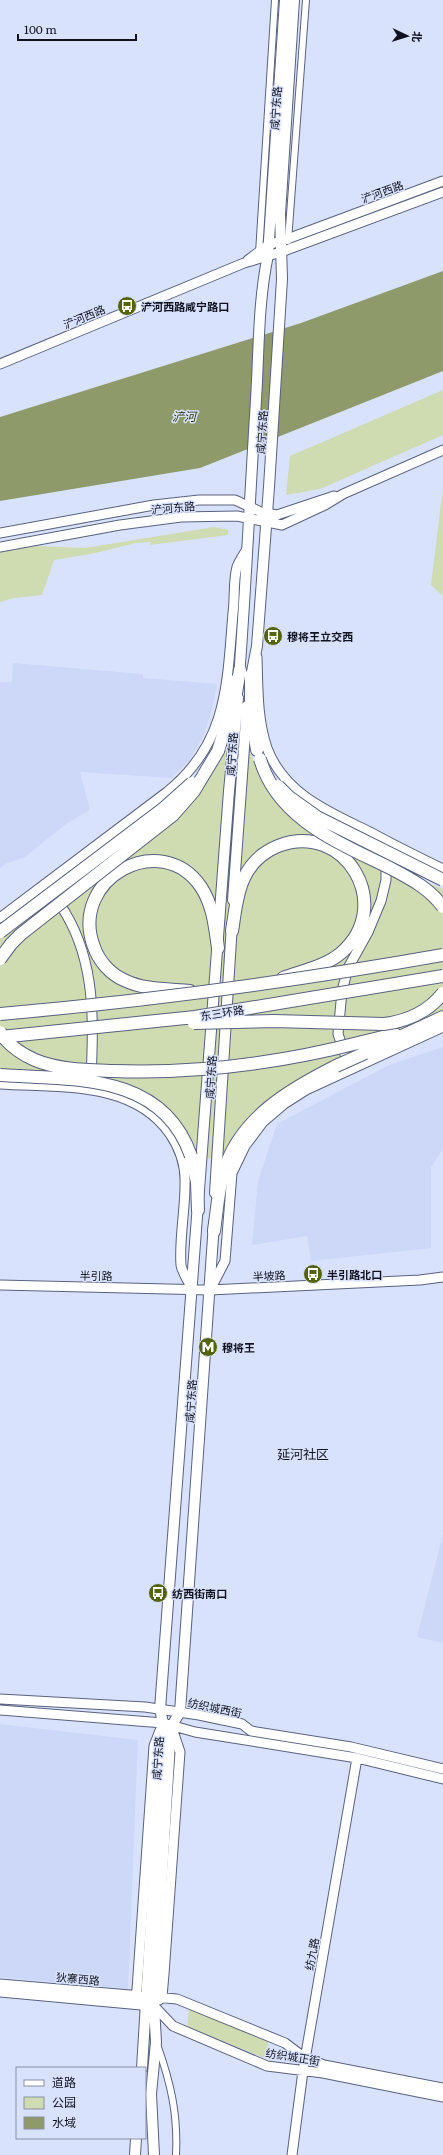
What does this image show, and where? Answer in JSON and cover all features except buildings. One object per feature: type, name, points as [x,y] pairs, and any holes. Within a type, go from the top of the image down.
[{"type":"highway","points":[[0,959],[11,944],[21,934],[173,815],[194,791],[218,751],[223,738],[240,670]]},
{"type":"highway","points":[[251,675],[251,713],[259,754],[275,792],[298,817],[326,835],[411,879],[428,891],[443,907]]},
{"type":"highway","points":[[0,932],[176,798],[196,778],[218,751]]},
{"type":"highway","points":[[259,754],[282,790],[308,811],[399,859],[443,880]]},
{"type":"highway","points":[[232,931],[239,891],[244,878],[257,859],[273,848],[292,842],[322,844],[335,850],[348,861],[358,875],[362,886],[365,903],[364,917],[359,930],[342,952],[327,962],[267,984]]},
{"type":"highway","points":[[205,993],[149,987],[122,980],[106,967],[98,955],[91,936],[90,918],[94,899],[103,884],[125,867],[144,862],[165,863],[186,872],[197,882],[210,904],[218,948]]},
{"type":"highway","name":"东三环路","points":[[0,1014],[141,1001],[205,993],[330,975],[443,954]]},
{"type":"highway","name":"东三环路","points":[[0,1037],[143,1023],[329,996],[443,976]]},
{"type":"highway","points":[[143,1023],[274,1021],[384,1024],[398,1022],[417,1015],[429,1007],[443,993]]},
{"type":"highway","points":[[214,1231],[224,1169],[243,1134],[256,1118],[276,1101],[364,1048],[443,1017]]},
{"type":"highway","points":[[0,1032],[17,1050],[42,1062],[79,1069],[124,1071],[237,1066],[364,1048]]},
{"type":"highway","points":[[0,1075],[96,1083],[121,1088],[141,1096],[157,1106],[173,1122],[182,1134],[191,1156],[197,1182],[198,1210]]},
{"type":"main road","name":"咸宁东路","points":[[142,2067],[167,1725],[160,1709],[229,790],[233,760],[240,670],[249,545],[250,485],[263,278],[268,250],[285,0]]},
{"type":"main road","name":"咸宁东路","points":[[154,2155],[151,2094],[156,2042],[148,2000],[153,1888],[167,1725],[180,1712],[214,1231],[216,1167],[247,711],[251,675],[257,646],[267,518],[282,279],[281,252],[286,240],[280,214],[294,0]]},
{"type":"main road","points":[[229,679],[229,790]]},
{"type":"main road","points":[[135,2155],[136,2139]]},
{"type":"street","points":[[257,252],[275,0]]},
{"type":"street","points":[[286,240],[306,0]]},
{"type":"street","name":"浐河西路","points":[[0,364],[244,263],[286,240],[443,181]]},
{"type":"street","name":"浐河西路","points":[[244,263],[257,252],[268,250],[281,252],[443,192]]},
{"type":"street","name":"浐河东路","points":[[0,547],[166,518],[204,516],[267,518],[286,524],[343,494],[443,450]]},
{"type":"street","name":"浐河东路","points":[[0,533],[180,502],[228,499],[250,506],[267,518]]},
{"type":"street","points":[[0,918],[167,792],[186,775],[199,758],[213,734],[229,679],[237,568],[249,545]]},
{"type":"street","points":[[257,646],[262,729],[267,748],[276,766],[290,784],[305,798],[319,807],[443,869]]},
{"type":"street","points":[[350,1070],[338,1034],[342,991],[348,968],[368,932],[381,901],[387,874],[386,841]]},
{"type":"street","points":[[45,884],[71,923],[88,974],[92,1018],[90,1091]]},
{"type":"street","points":[[210,1290],[225,1261],[232,1174],[250,1139],[263,1122],[290,1099],[443,1027]]},
{"type":"street","points":[[0,1084],[90,1091],[121,1096],[142,1107],[160,1122],[177,1147],[184,1164],[185,1177],[181,1266],[192,1289]]},
{"type":"street","name":"半坡路","points":[[192,1289],[210,1290],[420,1280],[443,1277]]},
{"type":"street","name":"半引路","points":[[0,1285],[192,1289]]},
{"type":"street","name":"纺织城西街","points":[[0,1699],[160,1709],[180,1712],[242,1724],[251,1731],[352,1747],[443,1769]]},
{"type":"street","points":[[0,1710],[167,1725],[358,1758],[443,1779]]},
{"type":"street","points":[[148,2000],[142,1914],[154,1746],[167,1725]]},
{"type":"street","name":"纺九路","points":[[292,2155],[305,2058],[358,1758]]},
{"type":"street","points":[[142,1914],[153,1888]]},
{"type":"street","name":"狄寨西路","points":[[0,1984],[148,2000]]},
{"type":"street","name":"狄寨西路","points":[[0,1992],[148,2000]]},
{"type":"street","name":"纺织城正街","points":[[148,2000],[176,1999],[285,2043],[305,2058],[324,2065],[443,2088]]},
{"type":"street","name":"纺织城正街","points":[[148,2000],[172,2026],[267,2066],[303,2071],[443,2097]]},
{"type":"street","points":[[156,2042],[170,2080],[178,2128],[176,2155]]},
{"type":"shaded area","points":[[13,663],[143,674],[143,678],[217,684],[212,709],[204,735],[189,761],[171,778],[80,772],[90,810],[66,824],[25,857],[5,864],[0,868],[0,682],[12,682]]},
{"type":"shaded area","points":[[443,1047],[443,1149],[431,1167],[431,1248],[311,1261],[307,1236],[252,1245],[258,1181],[277,1124],[389,1065]]},
{"type":"shaded area","points":[[443,1534],[443,1643],[417,1637]]},
{"type":"shaded area","points":[[0,1724],[138,1740],[128,1989],[0,1977]]},
{"type":"green space","points":[[443,390],[443,435],[320,489],[286,495],[290,456]]},
{"type":"green space","points":[[443,495],[443,596],[431,585]]},
{"type":"green space","points":[[214,527],[228,530],[228,535],[150,545],[150,542],[136,543],[91,554],[54,560],[42,595],[14,598],[0,602],[0,552],[35,546],[85,548]]},
{"type":"green space","points":[[228,746],[249,749],[263,782],[281,807],[303,827],[327,843],[353,855],[443,889],[443,1013],[305,1078],[224,1158],[196,1158],[156,1101],[0,1073],[0,938],[133,838],[142,847],[156,836],[191,802],[201,790]]},
{"type":"green space","points":[[189,2009],[268,2041],[267,2059],[187,2027]]},
{"type":"water","name":"浐河","points":[[443,271],[443,371],[200,468],[0,501],[0,417],[301,323]]},
{"type":"place","name":"浐河西路咸宁路口","points":[[127,306]]},
{"type":"place","name":"穆将王立交西","points":[[273,636]]},
{"type":"place","name":"半引路北口","points":[[313,1274]]},
{"type":"place","name":"穆将王","points":[[208,1347]]},
{"type":"place","name":"纺西街南口","points":[[158,1593]]},
{"type":"district","name":"延河社区","points":[[303,1453]]}]
